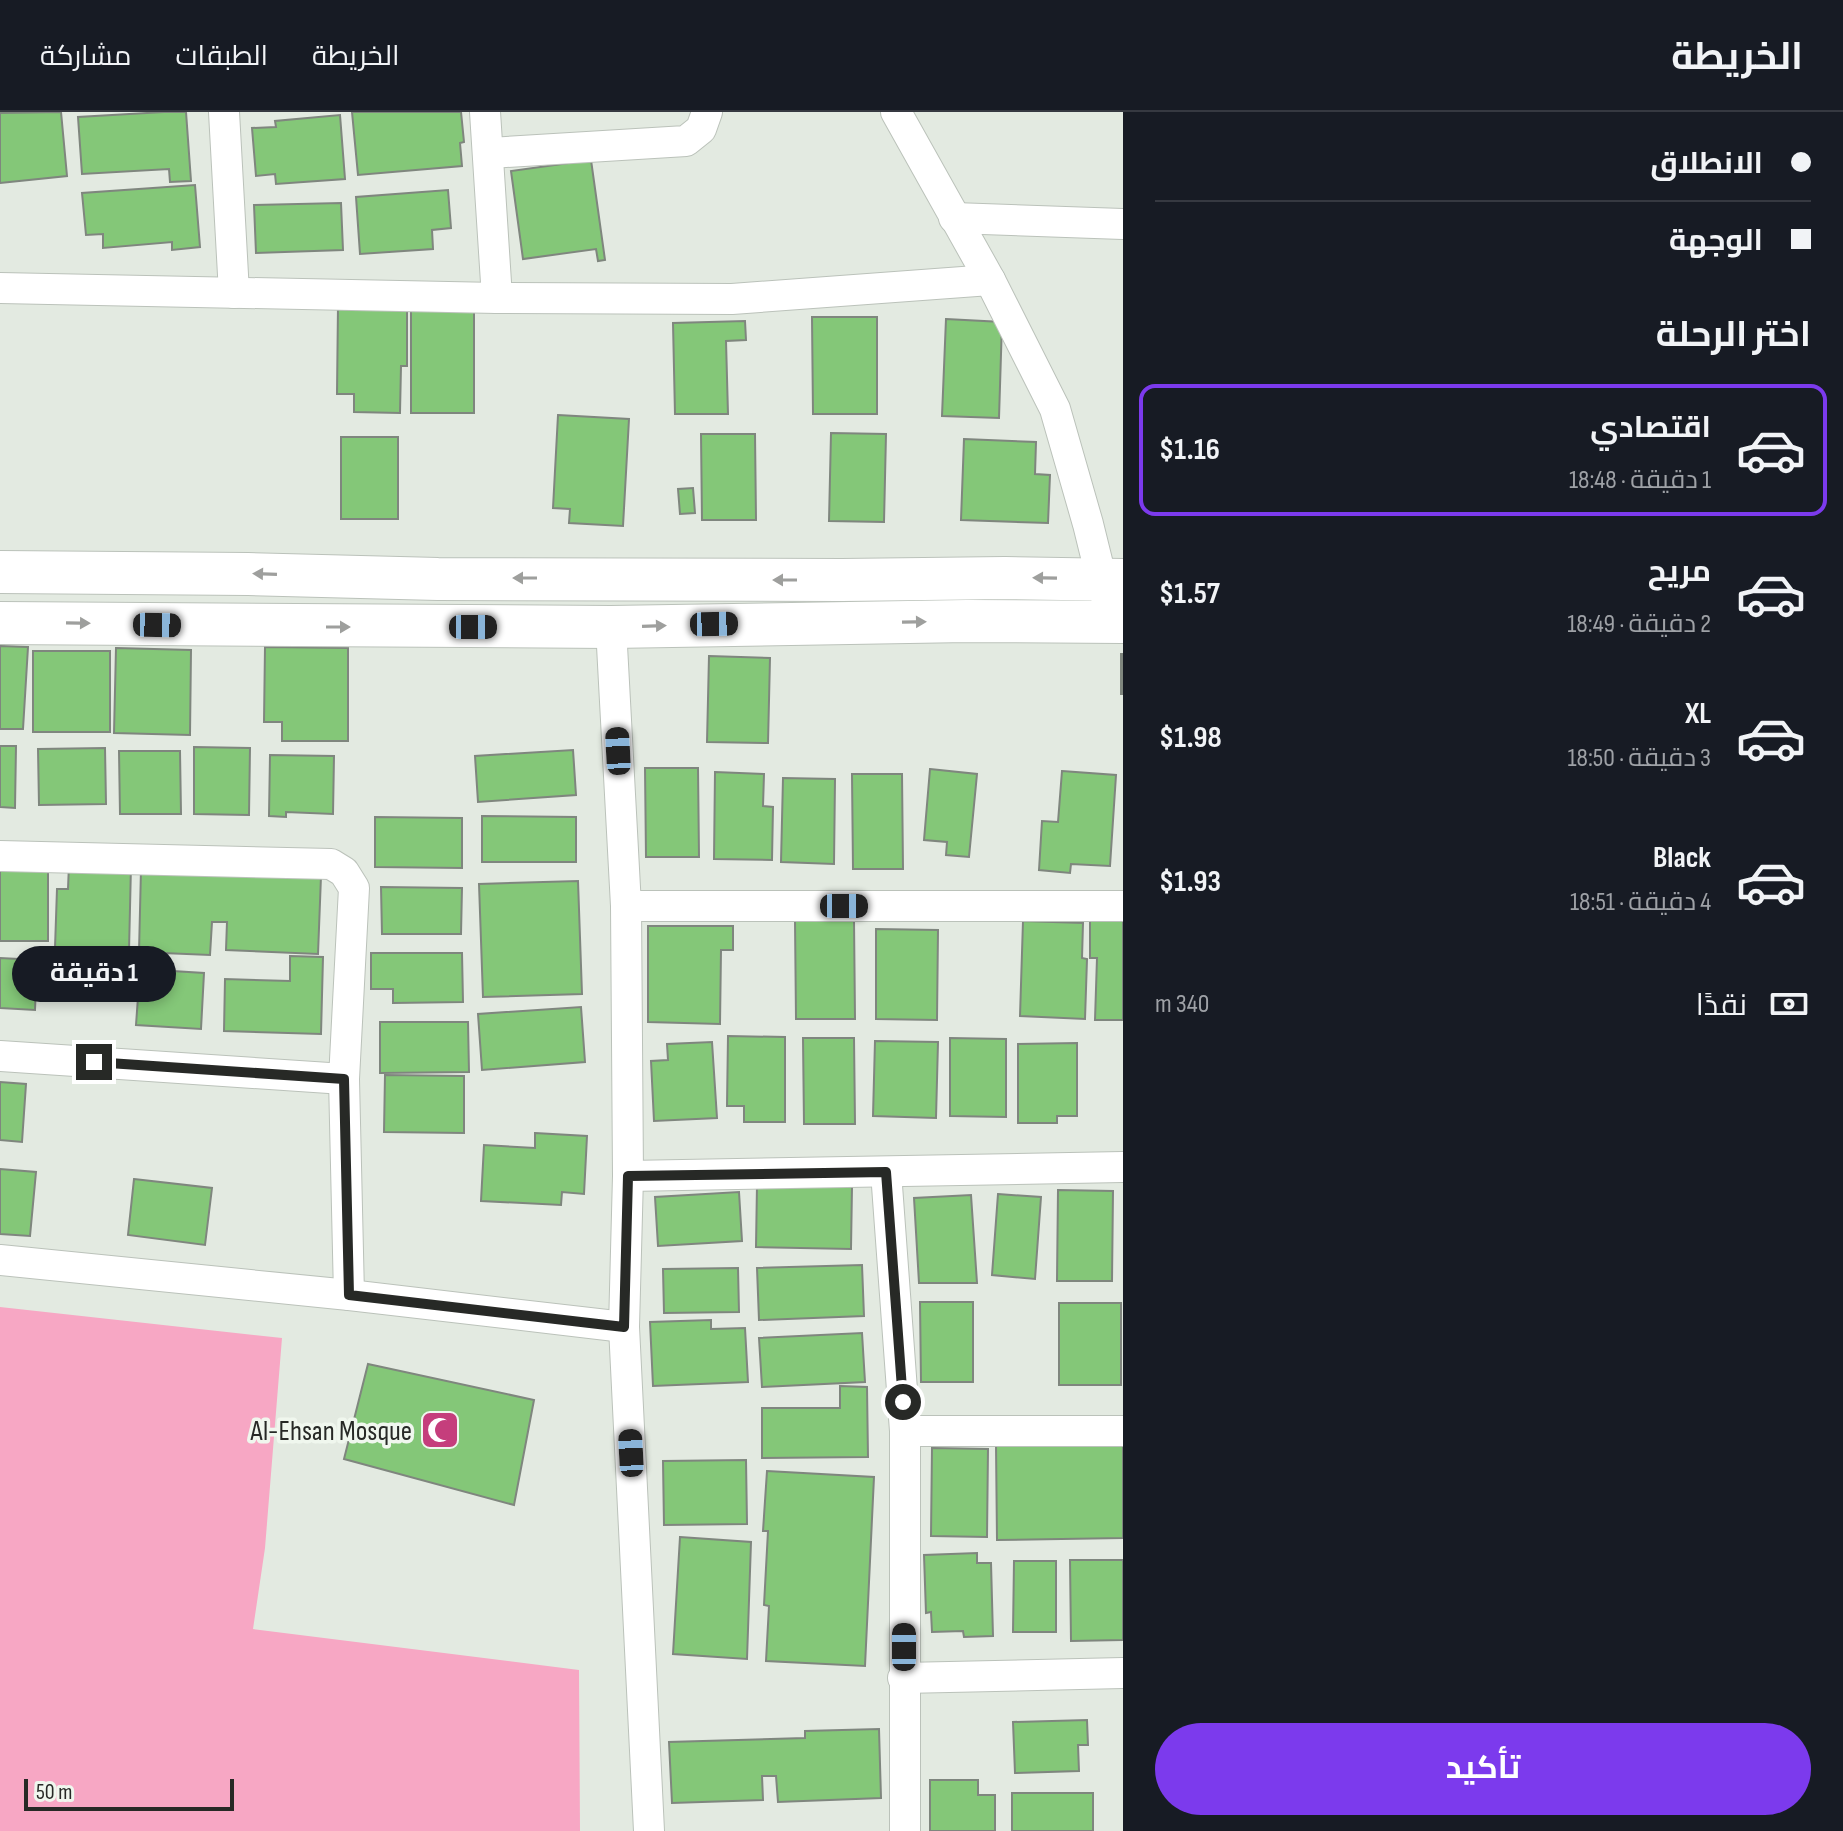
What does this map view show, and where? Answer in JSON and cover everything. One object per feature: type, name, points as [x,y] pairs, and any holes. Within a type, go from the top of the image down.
[{"type":"street","points":[[224,112],[234,293]]},
{"type":"street","points":[[485,112],[497,298]]},
{"type":"street","points":[[490,153],[661,145],[686,141],[701,129],[707,112]]},
{"type":"street","points":[[0,623],[611,627],[967,621],[1117,622],[1112,580],[1055,409],[990,280],[896,112]]},
{"type":"street","points":[[954,218],[1123,224]]},
{"type":"street","points":[[0,288],[497,298],[732,299],[990,280]]},
{"type":"street","points":[[0,572],[438,579],[1112,580]]},
{"type":"street","points":[[611,627],[626,906],[628,1176],[624,1327],[649,1831]]},
{"type":"street","points":[[0,856],[331,864],[344,872],[354,888],[344,1079],[349,1295]]},
{"type":"street","points":[[626,906],[1123,906]]},
{"type":"street","points":[[0,1056],[344,1079]]},
{"type":"street","points":[[628,1176],[1123,1167]]},
{"type":"street","points":[[886,1172],[905,1431],[905,1831]]},
{"type":"street","points":[[0,1260],[349,1295],[624,1327]]},
{"type":"street","points":[[905,1431],[1123,1431]]},
{"type":"street","points":[[903,1678],[1123,1673]]},
{"type":"shaded area","points":[[0,1307],[282,1338],[265,1548],[253,1629],[579,1670],[580,1831],[0,1831]]},
{"type":"building","points":[[61,112],[67,176],[0,183],[0,113]]},
{"type":"building","points":[[186,112],[191,181],[170,182],[169,169],[82,174],[78,117]]},
{"type":"building","points":[[352,112],[461,112],[464,142],[460,143],[462,166],[358,175]]},
{"type":"building","points":[[340,115],[345,179],[276,184],[275,174],[256,176],[252,128],[276,127],[275,121]]},
{"type":"building","points":[[591,160],[605,260],[598,261],[596,249],[523,259],[511,171]]},
{"type":"building","points":[[195,185],[200,247],[172,250],[172,242],[103,248],[103,234],[86,235],[82,193]]},
{"type":"building","points":[[448,190],[451,228],[432,230],[433,249],[360,254],[356,197]]},
{"type":"building","points":[[341,203],[343,250],[256,253],[254,205]]},
{"type":"building","points":[[338,306],[407,307],[407,366],[401,366],[400,413],[354,412],[354,394],[337,394]]},
{"type":"building","points":[[411,309],[474,309],[474,413],[411,413]]},
{"type":"building","points":[[812,317],[877,317],[877,414],[813,414]]},
{"type":"building","points":[[946,319],[1002,322],[999,418],[942,416]]},
{"type":"building","points":[[745,321],[746,340],[726,341],[728,414],[675,414],[673,323]]},
{"type":"building","points":[[558,415],[629,419],[623,526],[569,523],[570,509],[553,508]]},
{"type":"building","points":[[831,433],[886,434],[884,522],[829,521]]},
{"type":"building","points":[[701,434],[755,434],[756,520],[702,520]]},
{"type":"building","points":[[341,437],[398,437],[398,519],[341,519]]},
{"type":"building","points":[[964,439],[1036,442],[1035,474],[1050,475],[1048,523],[961,520]]},
{"type":"building","points":[[693,488],[695,513],[680,514],[678,489]]},
{"type":"building","points":[[0,646],[28,647],[23,729],[0,729]]},
{"type":"building","points":[[265,647],[348,648],[348,741],[282,741],[282,722],[264,722]]},
{"type":"building","points":[[116,648],[191,650],[190,735],[114,733]]},
{"type":"building","points":[[33,651],[110,651],[110,732],[33,732]]},
{"type":"building","points":[[1123,654],[1123,694],[1121,694]]},
{"type":"building","points":[[709,656],[770,658],[768,743],[707,742]]},
{"type":"building","points":[[0,746],[16,746],[15,808],[0,807]]},
{"type":"building","points":[[194,747],[250,748],[249,815],[194,814]]},
{"type":"building","points":[[105,748],[106,804],[39,805],[38,749]]},
{"type":"building","points":[[573,750],[576,795],[478,802],[475,756]]},
{"type":"building","points":[[119,751],[180,751],[181,814],[120,814]]},
{"type":"building","points":[[270,755],[334,756],[333,814],[286,812],[286,817],[269,816]]},
{"type":"building","points":[[645,768],[698,768],[699,857],[646,857]]},
{"type":"building","points":[[930,769],[977,774],[969,857],[946,855],[947,842],[924,840]]},
{"type":"building","points":[[1062,771],[1116,775],[1110,866],[1071,864],[1070,873],[1039,870],[1042,821],[1058,822]]},
{"type":"building","points":[[715,772],[764,774],[763,806],[773,807],[772,860],[714,859]]},
{"type":"building","points":[[852,774],[902,774],[903,869],[853,869]]},
{"type":"building","points":[[783,778],[835,779],[834,864],[781,862]]},
{"type":"building","points":[[482,816],[576,817],[576,862],[482,862]]},
{"type":"building","points":[[375,817],[462,818],[462,868],[375,867]]},
{"type":"building","points":[[0,861],[48,862],[48,941],[0,941]]},
{"type":"building","points":[[69,864],[131,865],[129,951],[55,948],[57,889],[68,889]]},
{"type":"building","points":[[141,869],[321,876],[318,954],[226,950],[227,922],[212,922],[210,955],[139,952]]},
{"type":"building","points":[[578,881],[582,994],[483,997],[479,884]]},
{"type":"building","points":[[381,887],[462,888],[461,934],[382,934]]},
{"type":"building","points":[[1090,916],[1123,917],[1123,1020],[1095,1020],[1097,958],[1090,958]]},
{"type":"building","points":[[854,920],[855,1019],[796,1019],[795,921]]},
{"type":"building","points":[[1023,921],[1083,923],[1082,958],[1087,959],[1085,1019],[1020,1016]]},
{"type":"building","points":[[648,926],[733,926],[733,950],[721,950],[720,1024],[648,1022]]},
{"type":"building","points":[[876,929],[938,930],[937,1020],[876,1019]]},
{"type":"building","points":[[371,953],[462,953],[463,1002],[393,1003],[393,989],[371,989]]},
{"type":"building","points":[[290,956],[323,957],[321,1034],[224,1031],[225,979],[290,981]]},
{"type":"building","points":[[0,958],[37,960],[35,1010],[0,1008]]},
{"type":"building","points":[[140,969],[204,973],[201,1029],[136,1025]]},
{"type":"building","points":[[581,1007],[585,1062],[482,1070],[478,1014]]},
{"type":"building","points":[[380,1022],[468,1022],[469,1072],[380,1073]]},
{"type":"building","points":[[728,1036],[785,1037],[785,1122],[744,1122],[744,1106],[727,1106]]},
{"type":"building","points":[[803,1038],[854,1038],[855,1124],[804,1124]]},
{"type":"building","points":[[950,1038],[1006,1039],[1006,1117],[950,1116]]},
{"type":"building","points":[[875,1041],[938,1042],[936,1118],[873,1116]]},
{"type":"building","points":[[712,1042],[717,1118],[654,1121],[651,1061],[668,1060],[667,1044]]},
{"type":"building","points":[[1077,1043],[1077,1116],[1057,1116],[1057,1123],[1018,1123],[1018,1044]]},
{"type":"building","points":[[385,1075],[464,1076],[464,1133],[384,1132]]},
{"type":"building","points":[[0,1082],[26,1084],[22,1142],[0,1140]]},
{"type":"building","points":[[535,1133],[587,1136],[584,1194],[562,1192],[561,1205],[481,1201],[484,1145],[535,1148]]},
{"type":"building","points":[[0,1169],[36,1172],[30,1236],[0,1234]]},
{"type":"building","points":[[134,1179],[212,1188],[205,1245],[128,1235]]},
{"type":"building","points":[[757,1185],[852,1187],[851,1249],[756,1247]]},
{"type":"building","points":[[1058,1190],[1113,1191],[1112,1281],[1057,1281]]},
{"type":"building","points":[[739,1192],[742,1241],[658,1246],[655,1197]]},
{"type":"building","points":[[998,1194],[1041,1197],[1035,1279],[992,1275]]},
{"type":"building","points":[[971,1195],[977,1283],[919,1283],[914,1198]]},
{"type":"building","points":[[862,1265],[864,1316],[759,1320],[757,1268]]},
{"type":"building","points":[[738,1268],[739,1312],[664,1313],[663,1269]]},
{"type":"building","points":[[920,1302],[973,1302],[973,1382],[921,1382]]},
{"type":"building","points":[[1059,1303],[1121,1303],[1121,1385],[1059,1385]]},
{"type":"building","points":[[711,1320],[711,1329],[745,1328],[748,1382],[653,1386],[650,1322]]},
{"type":"building","points":[[862,1333],[865,1382],[762,1387],[759,1338]]},
{"type":"building","name":"Al-Ehsan Mosque","points":[[368,1364],[534,1400],[514,1505],[344,1459]]},
{"type":"building","points":[[840,1386],[867,1387],[868,1457],[762,1458],[762,1408],[840,1408]]},
{"type":"building","points":[[1123,1443],[1123,1538],[997,1540],[996,1445]]},
{"type":"building","points":[[932,1448],[988,1449],[987,1537],[931,1536]]},
{"type":"building","points":[[746,1460],[747,1524],[664,1525],[663,1461]]},
{"type":"building","points":[[767,1471],[874,1477],[865,1666],[766,1661],[769,1606],[764,1605],[768,1531],[763,1531]]},
{"type":"building","points":[[680,1537],[751,1542],[747,1659],[673,1654]]},
{"type":"building","points":[[977,1553],[977,1563],[991,1563],[993,1636],[964,1637],[963,1631],[932,1632],[931,1612],[926,1613],[924,1555]]},
{"type":"building","points":[[1070,1560],[1123,1560],[1123,1640],[1071,1641]]},
{"type":"building","points":[[1014,1561],[1056,1561],[1056,1632],[1013,1632]]},
{"type":"building","points":[[1087,1720],[1088,1745],[1078,1745],[1079,1771],[1015,1773],[1013,1722]]},
{"type":"building","points":[[879,1729],[881,1798],[778,1802],[776,1776],[762,1776],[763,1800],[672,1803],[669,1742],[805,1738],[805,1731]]},
{"type":"building","points":[[930,1780],[978,1780],[978,1795],[995,1795],[995,1831],[930,1831]]},
{"type":"building","points":[[1012,1793],[1093,1793],[1093,1831],[1012,1831]]},
{"type":"place","name":"Al-Ehsan Mosque","points":[[440,1430]]},
{"type":"route","points":[[94,1062],[344,1079],[349,1295],[624,1327],[628,1176],[886,1172],[903,1402]]}]
